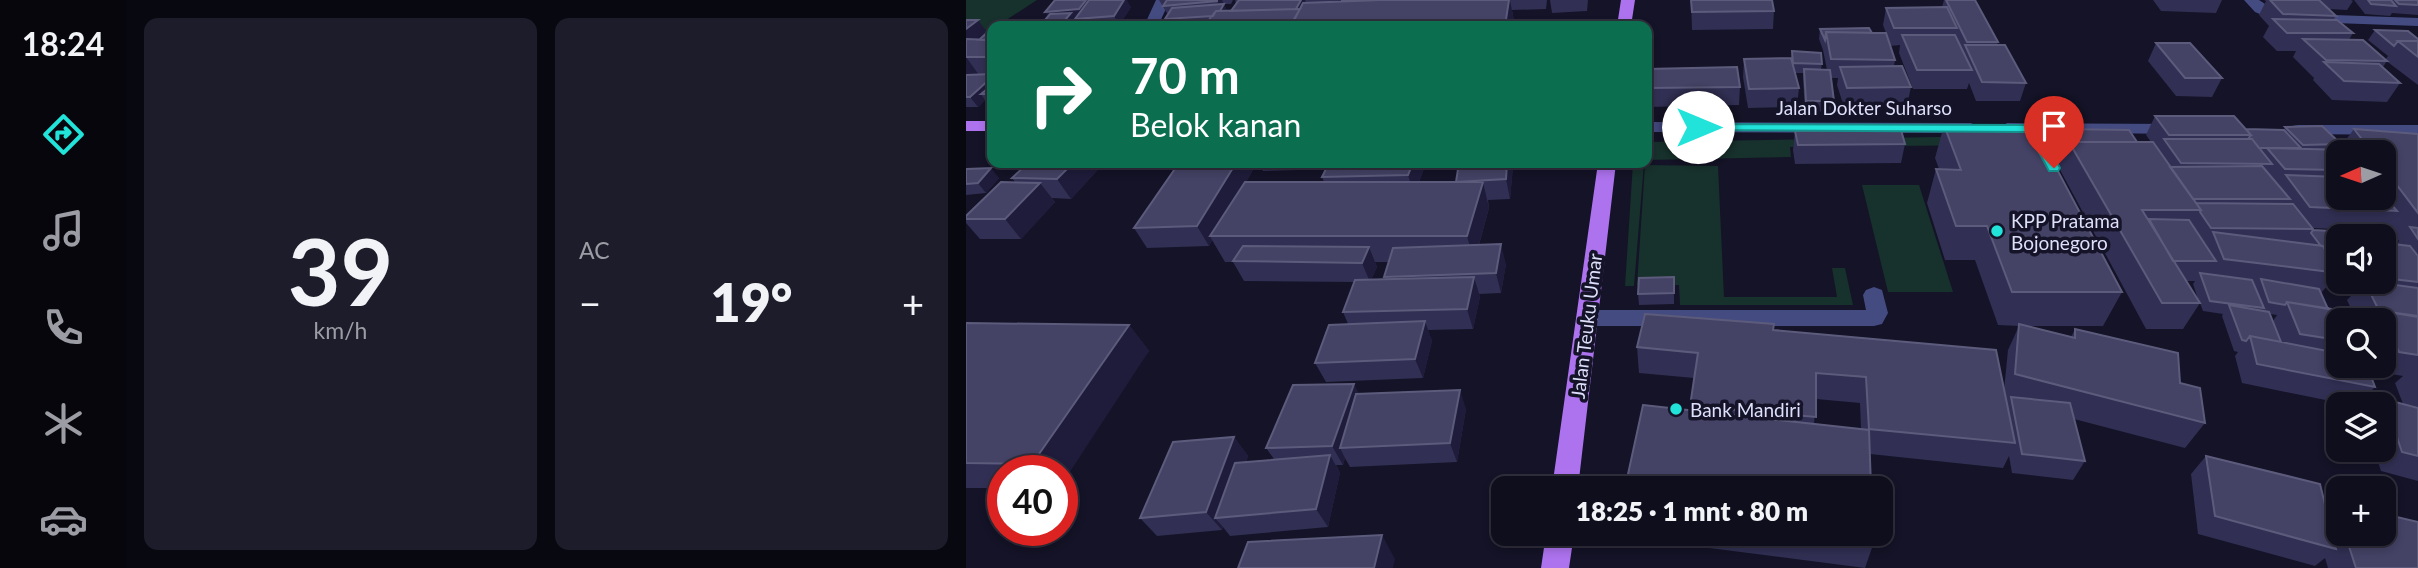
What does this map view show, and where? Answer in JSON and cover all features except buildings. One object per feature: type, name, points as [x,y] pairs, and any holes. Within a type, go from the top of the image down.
[{"type":"main road","points":[[1626,21],[1628,0]]},
{"type":"main road","points":[[966,126],[987,126]]},
{"type":"main road","name":"Jalan Teuku Umar","points":[[1567,476],[1606,168]]},
{"type":"main road","points":[[1555,568],[1558,546]]},
{"type":"street","points":[[1152,21],[1163,0]]},
{"type":"street","points":[[2251,0],[2260,9],[2276,17],[2418,22]]},
{"type":"street","name":"Jalan Dokter Suharso","points":[[1652,127],[2199,129]]},
{"type":"street","points":[[2033,128],[2045,151]]},
{"type":"street","points":[[2283,130],[2418,130]]},
{"type":"street","points":[[2393,130],[2410,148]]},
{"type":"street","points":[[1587,318],[1874,318],[1877,313],[1874,295]]},
{"type":"green space","points":[[966,0],[1037,0],[1005,21],[987,21],[987,30],[966,32]]},
{"type":"green space","points":[[1994,136],[1999,145],[1790,147],[1791,157],[1652,160],[1652,142]]},
{"type":"green space","points":[[1652,165],[1718,166],[1724,297],[1837,297],[1832,268],[1845,268],[1853,305],[1680,305],[1679,285],[1637,285],[1645,168],[1652,168]]},
{"type":"green space","points":[[1633,168],[1644,168],[1634,286],[1625,286]]},
{"type":"green space","points":[[1862,185],[1919,185],[1953,292],[1888,292]]},
{"type":"place","name":"KPP Pratama Bojonegoro","points":[[1997,231]]},
{"type":"place","name":"Bank Mandiri","points":[[1676,409]]},
{"type":"route","points":[[1698,127],[2033,128],[2054,168]]}]
